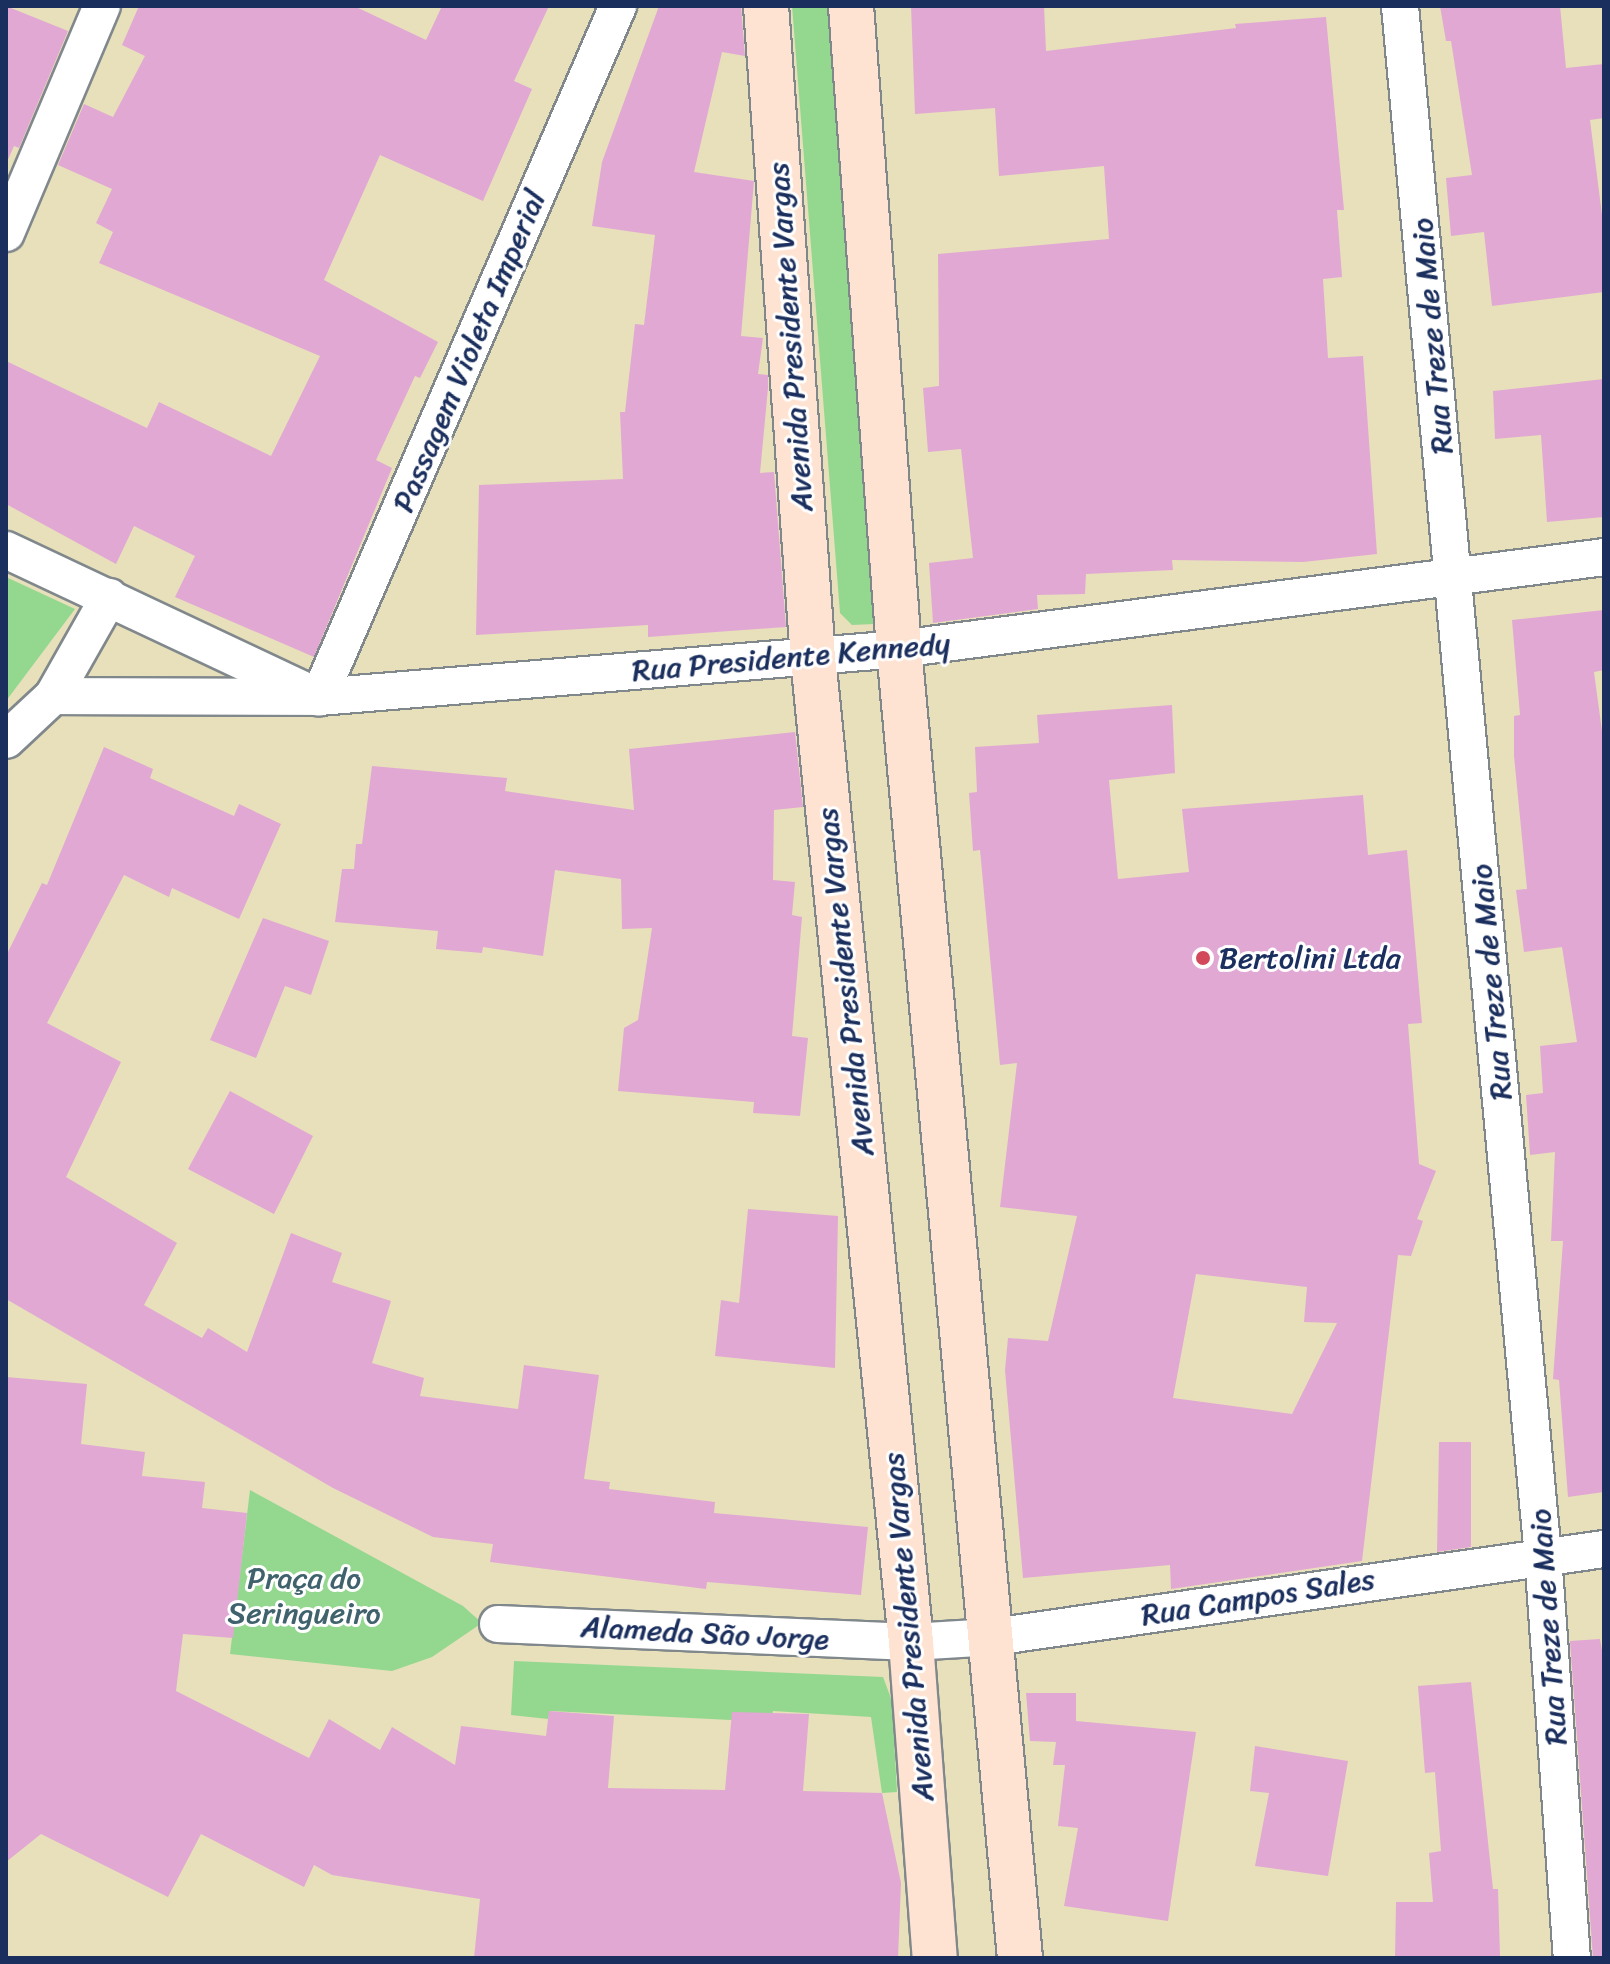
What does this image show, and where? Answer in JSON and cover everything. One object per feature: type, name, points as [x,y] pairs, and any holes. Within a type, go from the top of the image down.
[{"type":"street","points":[[6,233],[102,6]]},
{"type":"street","name":"Passagem Violeta Imperial","points":[[319,697],[618,6]]},
{"type":"street","name":"Avenida Presidente Vargas","points":[[766,6],[813,658],[911,1642],[935,1958]]},
{"type":"street","points":[[851,6],[899,649],[993,1637],[1020,1958]]},
{"type":"street","name":"Rua Treze de Maio","points":[[1400,6],[1543,1555],[1572,1958]]},
{"type":"street","name":"Rua Presidente Kennedy","points":[[6,550],[319,697],[899,649],[1454,574],[1604,557]]},
{"type":"street","points":[[6,740],[53,696],[109,597]]},
{"type":"street","points":[[53,696],[319,697]]},
{"type":"street","name":"Rua Campos Sales","points":[[911,1642],[993,1637],[1543,1555],[1604,1549]]},
{"type":"street","name":"Alameda São Jorge","points":[[498,1624],[911,1642]]},
{"type":"green space","points":[[792,6],[836,6],[881,605],[874,624],[852,625],[840,613]]},
{"type":"green space","points":[[6,577],[75,609],[6,701]]},
{"type":"green space","name":"Praça do Seringueiro","points":[[250,1490],[463,1606],[482,1623],[432,1657],[392,1671],[230,1654]]},
{"type":"green space","points":[[514,1661],[883,1677],[892,1701],[897,1792],[882,1793],[871,1717],[773,1711],[772,1716],[731,1720],[550,1711],[548,1719],[511,1715]]},
{"type":"building","points":[[6,6],[68,31],[19,148],[14,146],[6,164]]},
{"type":"building","points":[[139,6],[354,6],[426,40],[442,6],[549,6],[514,81],[532,89],[483,201],[380,155],[324,280],[438,342],[420,378],[415,376],[376,460],[392,468],[314,657],[175,597],[195,556],[134,526],[116,564],[6,504],[6,361],[147,428],[159,402],[271,456],[320,356],[99,263],[113,232],[96,223],[112,189],[58,165],[84,104],[113,117],[145,56],[122,45]]},
{"type":"building","points":[[659,6],[741,6],[745,56],[722,52],[694,172],[754,181],[741,336],[763,338],[758,374],[768,375],[768,388],[760,473],[774,472],[786,627],[648,637],[648,625],[476,635],[479,485],[623,479],[620,412],[625,412],[635,324],[644,325],[655,235],[592,226],[602,162]]},
{"type":"building","points":[[911,6],[1044,6],[1046,51],[1236,28],[1235,24],[1326,17],[1344,210],[1337,210],[1342,277],[1323,279],[1328,358],[1363,356],[1377,554],[1303,562],[1172,560],[1173,570],[1086,574],[1085,594],[1037,595],[1038,609],[933,623],[929,563],[973,558],[961,449],[928,452],[923,388],[939,386],[938,254],[1109,239],[1104,166],[999,176],[995,108],[915,114]]},
{"type":"building","points":[[1440,6],[1560,6],[1566,68],[1604,64],[1604,118],[1590,120],[1604,231],[1604,292],[1492,306],[1484,232],[1451,236],[1446,178],[1472,175],[1451,41],[1446,41]]},
{"type":"building","points":[[1604,379],[1604,517],[1547,522],[1541,435],[1495,439],[1493,391]]},
{"type":"building","points":[[1604,610],[1604,670],[1594,672],[1604,746],[1604,1492],[1568,1497],[1559,1380],[1553,1379],[1563,1241],[1551,1241],[1555,1152],[1530,1155],[1526,1095],[1543,1093],[1540,1046],[1577,1042],[1562,947],[1524,952],[1516,890],[1527,889],[1514,756],[1514,716],[1520,715],[1512,620]]},
{"type":"building","points":[[1172,705],[1175,773],[1109,780],[1118,879],[1189,872],[1182,809],[1363,795],[1368,855],[1407,850],[1422,1023],[1408,1024],[1419,1164],[1436,1171],[1417,1219],[1423,1221],[1411,1256],[1398,1255],[1362,1561],[1171,1589],[1170,1565],[1023,1578],[1005,1370],[1008,1338],[1048,1341],[1077,1216],[1000,1207],[1017,1063],[1000,1065],[980,850],[973,851],[969,793],[977,792],[975,747],[1039,743],[1037,715]],"holes":[[[1196,1274],[1307,1287],[1304,1322],[1337,1323],[1292,1414],[1173,1398]]]},
{"type":"building","points":[[795,732],[803,807],[774,810],[773,880],[795,882],[792,915],[802,917],[792,1036],[808,1038],[800,1116],[753,1113],[754,1102],[618,1091],[624,1028],[638,1020],[652,928],[622,929],[621,879],[555,870],[543,956],[483,947],[482,953],[436,949],[438,931],[335,922],[342,869],[354,869],[356,844],[362,844],[372,766],[507,778],[505,791],[634,810],[629,749]]},
{"type":"building","points":[[104,747],[153,769],[150,778],[234,816],[239,804],[281,824],[239,919],[172,888],[169,897],[124,875],[47,1023],[121,1062],[66,1177],[177,1243],[144,1305],[202,1338],[208,1328],[247,1352],[291,1233],[342,1253],[332,1282],[391,1301],[372,1363],[424,1378],[420,1396],[518,1409],[524,1365],[599,1375],[584,1479],[610,1482],[609,1489],[715,1502],[714,1513],[868,1527],[861,1595],[707,1582],[706,1589],[490,1562],[493,1544],[433,1537],[333,1488],[6,1299],[6,956],[42,883],[47,885]]},
{"type":"building","points":[[263,918],[329,941],[311,995],[285,986],[256,1058],[210,1040]]},
{"type":"building","points":[[230,1091],[313,1136],[274,1214],[188,1169]]},
{"type":"building","points":[[748,1209],[838,1216],[835,1368],[715,1356],[721,1300],[739,1303]]},
{"type":"building","points":[[6,1377],[87,1384],[81,1444],[145,1452],[142,1476],[205,1482],[202,1508],[247,1513],[233,1638],[183,1634],[176,1691],[309,1758],[329,1719],[380,1750],[392,1727],[455,1765],[461,1726],[546,1736],[549,1711],[614,1716],[608,1788],[725,1790],[732,1712],[809,1714],[803,1791],[882,1793],[901,1883],[898,1958],[474,1958],[480,1899],[332,1875],[314,1865],[304,1887],[201,1834],[168,1897],[41,1834],[6,1862]]},
{"type":"building","points":[[1439,1442],[1471,1442],[1471,1547],[1437,1552]]},
{"type":"building","points":[[1600,1639],[1604,1662],[1604,1958],[1593,1958],[1570,1641]]},
{"type":"building","points":[[1471,1682],[1493,1889],[1498,1889],[1500,1956],[1395,1958],[1396,1902],[1433,1902],[1429,1853],[1441,1851],[1435,1772],[1425,1773],[1418,1686]]},
{"type":"building","points":[[1026,1693],[1076,1693],[1076,1721],[1196,1732],[1168,1921],[1064,1906],[1078,1828],[1058,1826],[1065,1765],[1053,1765],[1056,1742],[1030,1741]]},
{"type":"building","points":[[1255,1746],[1348,1761],[1328,1876],[1255,1866],[1269,1793],[1250,1791]]},
{"type":"place","name":"Bertolini Ltda","points":[[1203,958]]}]
